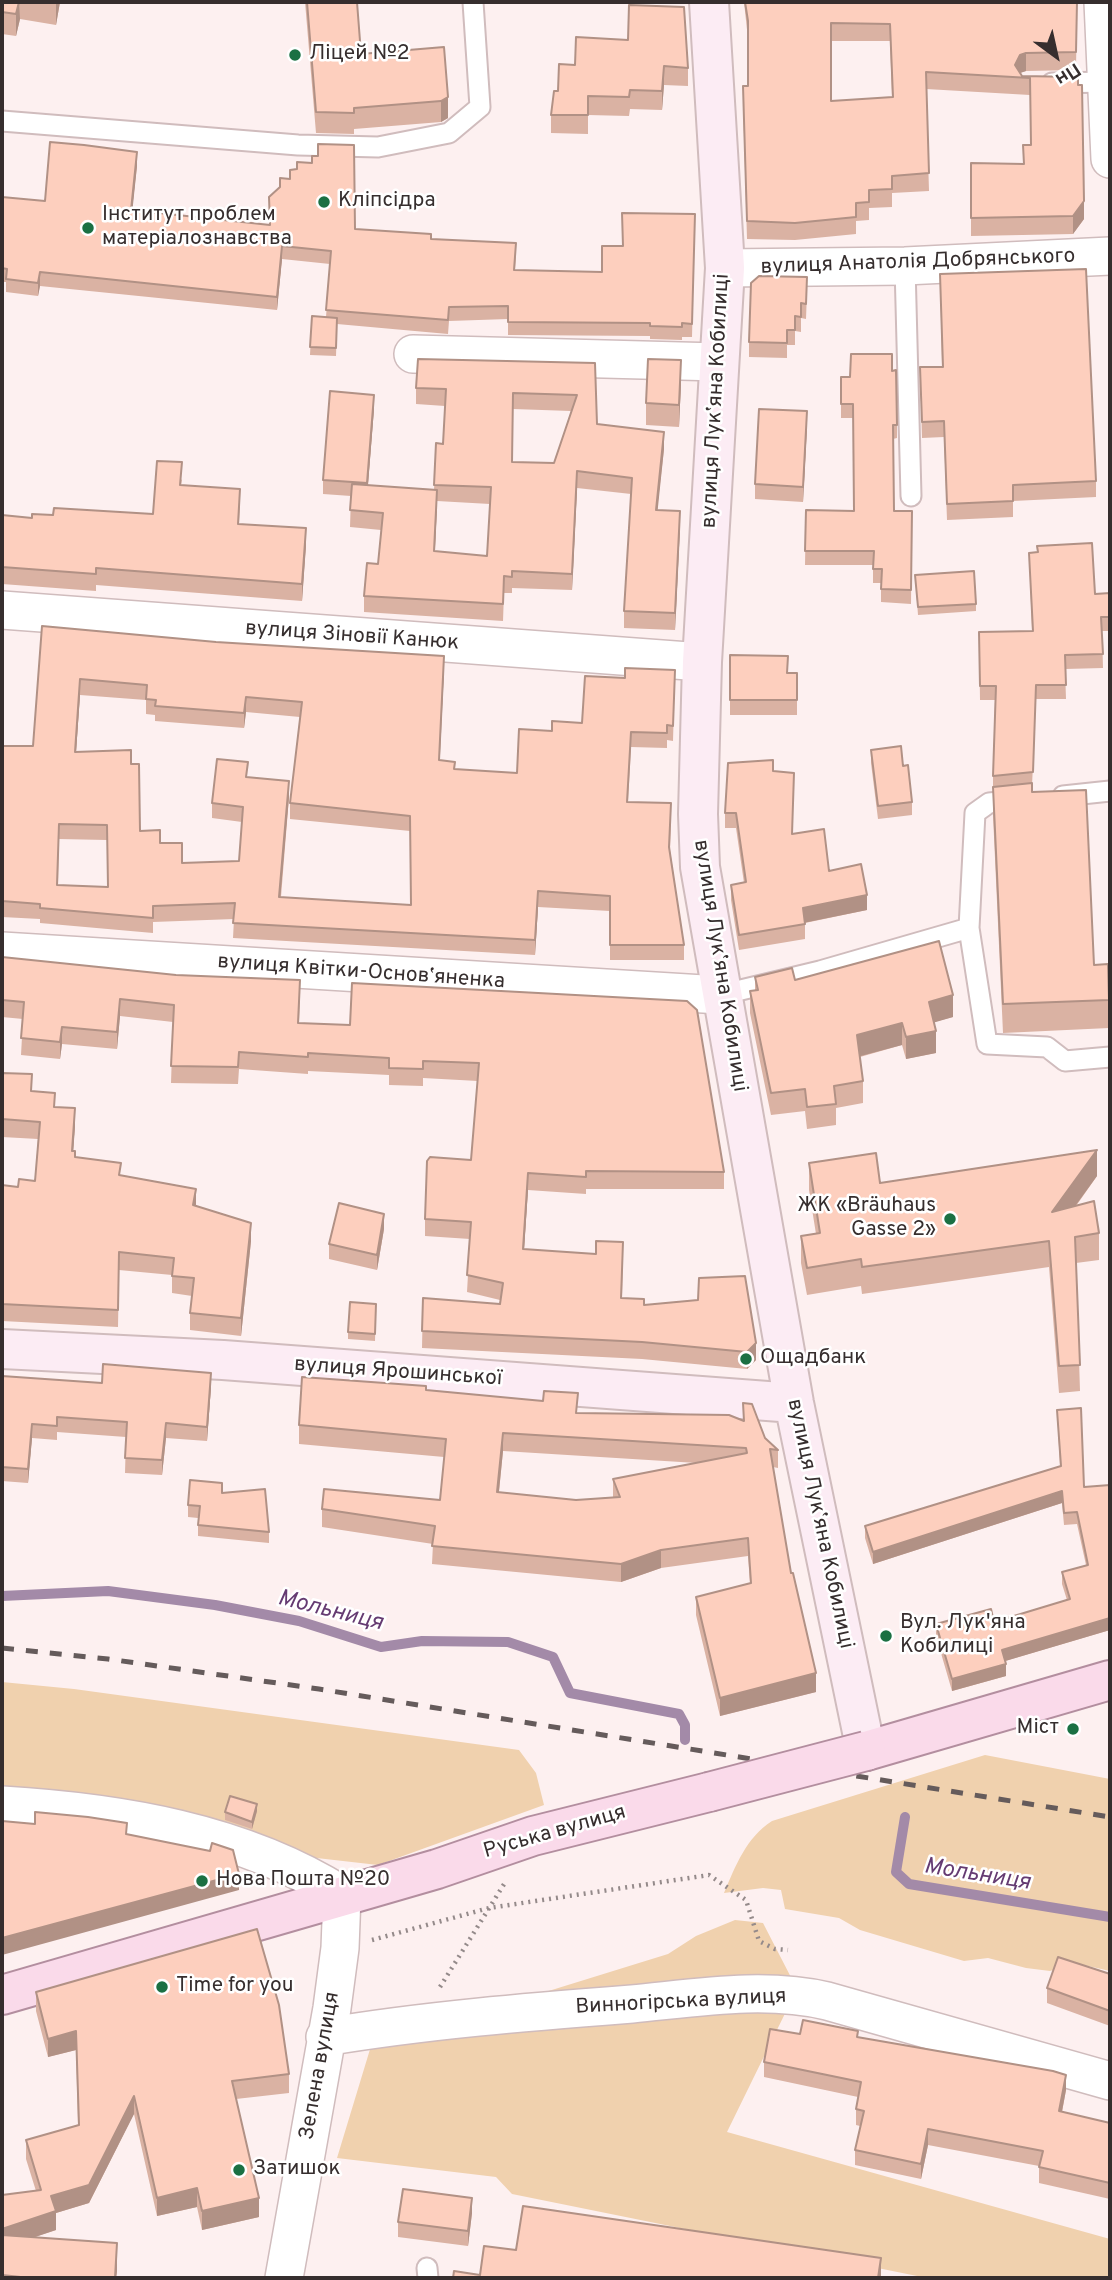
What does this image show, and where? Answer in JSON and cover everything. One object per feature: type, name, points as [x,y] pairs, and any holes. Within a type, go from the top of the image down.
[{"type":"main road","name":"Руська вулиця","points":[[2,1995],[437,1869],[533,1836],[866,1751],[1110,1680]]},
{"type":"street","name":"вулиця Лукʼяна Кобилиці","points":[[709,2],[725,268],[702,662],[698,814],[700,867],[720,995],[794,1403],[866,1751]]},
{"type":"street","points":[[1103,2],[1110,159]]},
{"type":"street","name":"вулиця Анатолія Добрянського","points":[[725,268],[905,266],[1110,256]]},
{"type":"street","points":[[413,354],[719,362]]},
{"type":"street","name":"вулиця Зіновії Канюк","points":[[2,610],[702,662]]},
{"type":"street","name":"вулиця Квітки-Основʼяненка","points":[[2,951],[720,995]]},
{"type":"street","name":"вулиця Ярошинської","points":[[2,1349],[223,1360],[794,1403]]},
{"type":"street","points":[[2,1804],[177,1826],[303,1870],[342,1895]]},
{"type":"street","name":"Зелена вулиця","points":[[284,2278],[340,1948],[342,1895]]},
{"type":"street","name":"Винногірська вулиця","points":[[326,2037],[421,2022],[730,1995],[785,1994],[827,2001],[1110,2081]]},
{"type":"lane","points":[[2,121],[298,145],[378,147],[449,133],[480,107],[472,2]]},
{"type":"lane","points":[[1027,83],[1107,82]]},
{"type":"lane","points":[[905,266],[911,496]]},
{"type":"lane","points":[[1110,791],[989,803],[975,813],[969,928],[987,1044],[1047,1047],[1065,1061],[1110,1057]]},
{"type":"lane","points":[[720,995],[820,971],[969,928]]},
{"type":"path","points":[[446,1980],[533,1836]]},
{"type":"path","points":[[340,1948],[489,1908],[709,1875],[746,1900],[759,1941],[775,1949],[788,1950]]},
{"type":"shaded area","points":[[2,1682],[74,1689],[519,1750],[536,1773],[544,1805],[378,1865],[299,1856],[2,1794]]},
{"type":"shaded area","points":[[985,1755],[1110,1779],[1110,1971],[1075,1963],[1050,1971],[988,1958],[964,1961],[860,1930],[839,1918],[785,1909],[781,1890],[763,1888],[724,1893],[738,1862],[755,1835],[772,1821]]},
{"type":"shaded area","points":[[735,1920],[763,1923],[797,1989],[727,2132],[1110,2239],[1110,2278],[927,2278],[512,2194],[496,2177],[337,2158],[371,2046],[668,1954],[696,1936]]},
{"type":"building","points":[[2,2],[19,2],[16,14],[2,12]]},
{"type":"building","points":[[307,2],[357,2],[361,54],[444,47],[448,97],[441,101],[354,108],[354,113],[316,112]]},
{"type":"building","points":[[745,2],[1077,2],[1076,52],[1026,53],[1020,55],[1015,65],[1022,76],[1078,77],[1078,85],[1082,85],[1084,201],[1073,216],[971,218],[971,163],[1024,164],[1023,145],[1031,145],[1030,78],[926,72],[929,173],[892,176],[892,189],[869,190],[869,202],[856,203],[856,217],[795,223],[747,221],[743,86],[748,86],[748,21]],"holes":[[[831,23],[890,24],[893,97],[831,101]]]},
{"type":"building","points":[[629,5],[684,7],[688,68],[664,66],[662,91],[630,90],[629,97],[588,96],[588,115],[551,115],[554,91],[558,91],[559,64],[575,65],[576,37],[628,40]]},
{"type":"building","points":[[50,142],[137,152],[131,210],[270,225],[269,197],[280,187],[280,178],[290,179],[290,170],[297,169],[297,162],[312,163],[312,156],[318,156],[318,144],[354,145],[355,229],[431,234],[431,239],[516,243],[514,270],[602,272],[602,246],[623,246],[622,213],[695,214],[692,324],[682,323],[682,327],[650,326],[650,323],[508,322],[508,306],[449,307],[448,320],[326,310],[331,251],[282,246],[277,297],[40,272],[38,283],[6,279],[7,269],[2,268],[2,197],[45,201]]},
{"type":"building","points":[[1086,269],[1096,481],[1013,485],[1013,501],[947,504],[944,421],[922,422],[920,367],[943,367],[940,274]]},
{"type":"building","points":[[759,276],[807,277],[806,304],[801,303],[801,317],[795,316],[795,330],[787,330],[787,343],[749,342],[751,283]]},
{"type":"building","points":[[312,316],[337,318],[336,348],[310,347]]},
{"type":"building","points":[[851,354],[892,354],[892,371],[896,370],[897,425],[893,425],[894,511],[912,511],[911,590],[881,589],[882,569],[873,569],[874,551],[805,551],[806,510],[854,511],[853,404],[841,404],[841,377],[850,377]]},
{"type":"building","points":[[418,359],[595,363],[597,424],[664,432],[656,510],[680,511],[675,613],[624,611],[632,478],[577,471],[572,574],[512,571],[512,577],[504,576],[503,604],[364,596],[367,563],[378,564],[383,513],[350,510],[352,484],[437,490],[434,551],[487,556],[491,487],[434,485],[436,443],[443,444],[446,389],[416,388]],"holes":[[[513,393],[577,395],[554,463],[512,462]]]},
{"type":"building","points":[[648,359],[681,360],[679,405],[646,403]]},
{"type":"building","points":[[330,391],[374,395],[367,483],[323,480]]},
{"type":"building","points":[[759,409],[807,411],[803,487],[755,484]]},
{"type":"building","points":[[157,461],[182,462],[180,485],[240,489],[238,524],[306,528],[302,584],[96,568],[96,574],[2,567],[2,515],[32,518],[32,514],[53,515],[54,508],[153,514]]},
{"type":"building","points":[[1092,543],[1095,594],[1110,593],[1110,617],[1101,617],[1103,654],[1065,655],[1066,685],[1036,685],[1033,772],[993,776],[996,686],[980,686],[979,632],[1033,631],[1029,553],[1038,552],[1037,546]]},
{"type":"building","points":[[974,571],[976,604],[918,607],[915,575]]},
{"type":"building","points":[[42,626],[216,642],[444,656],[439,760],[455,762],[454,769],[517,773],[519,729],[552,731],[552,721],[582,723],[585,676],[625,678],[625,668],[675,670],[673,726],[667,725],[667,733],[631,732],[627,802],[671,803],[669,847],[684,945],[610,945],[610,896],[538,891],[535,940],[233,923],[235,903],[153,906],[153,918],[40,908],[40,904],[2,901],[2,746],[33,746]],"holes":[[[80,679],[147,685],[146,699],[156,700],[155,706],[244,713],[246,697],[302,702],[290,803],[410,816],[411,905],[279,897],[289,781],[246,777],[248,762],[217,759],[212,803],[243,807],[239,861],[182,863],[182,843],[160,843],[160,830],[140,831],[139,764],[131,764],[131,750],[75,752]],[[59,824],[107,825],[108,887],[57,885]]]},
{"type":"building","points":[[730,655],[788,656],[787,673],[797,673],[797,700],[730,700]]},
{"type":"building","points":[[901,746],[903,766],[908,765],[912,802],[878,806],[871,750]]},
{"type":"building","points":[[773,760],[773,771],[794,773],[792,834],[824,829],[829,871],[861,864],[867,895],[803,908],[805,924],[739,935],[731,885],[746,882],[736,813],[725,813],[728,763]]},
{"type":"building","points":[[1032,783],[1032,792],[1086,790],[1094,965],[1108,964],[1109,1000],[1003,1004],[993,787]]},
{"type":"building","points":[[939,941],[953,995],[929,1002],[936,1031],[906,1037],[902,1023],[857,1035],[863,1081],[834,1086],[836,1104],[807,1107],[805,1089],[771,1093],[750,991],[758,990],[755,977],[792,968],[795,980]]},
{"type":"building","points":[[2,957],[176,975],[300,980],[298,1023],[350,1025],[352,983],[687,1001],[697,1010],[724,1172],[586,1171],[586,1177],[528,1173],[523,1249],[596,1254],[596,1241],[623,1242],[621,1298],[644,1299],[644,1305],[698,1300],[699,1278],[745,1276],[756,1343],[747,1352],[642,1342],[422,1331],[423,1298],[500,1304],[503,1283],[467,1275],[471,1222],[425,1219],[427,1161],[430,1157],[471,1160],[479,1063],[423,1061],[423,1069],[389,1068],[389,1058],[308,1053],[308,1057],[239,1052],[238,1067],[171,1066],[174,1005],[120,999],[117,1032],[62,1027],[60,1042],[21,1038],[24,1002],[2,1000]]},
{"type":"building","points":[[2,1073],[32,1074],[31,1091],[55,1093],[54,1107],[75,1108],[72,1151],[75,1151],[75,1157],[121,1163],[119,1175],[196,1189],[193,1205],[251,1223],[241,1318],[190,1313],[194,1278],[172,1276],[174,1258],[119,1252],[118,1310],[2,1304],[2,1185],[18,1187],[19,1179],[35,1181],[40,1122],[2,1119]]},
{"type":"building","points":[[1097,1150],[1052,1212],[1094,1201],[1099,1233],[1075,1237],[1080,1365],[1059,1366],[1049,1241],[862,1267],[861,1259],[807,1268],[801,1236],[820,1233],[809,1163],[876,1153],[880,1183]]},
{"type":"building","points":[[339,1203],[384,1214],[377,1255],[329,1244]]},
{"type":"building","points":[[350,1302],[376,1304],[375,1334],[348,1332]]},
{"type":"building","points":[[103,1364],[211,1373],[207,1427],[166,1423],[162,1460],[125,1458],[127,1422],[57,1417],[57,1426],[32,1424],[28,1469],[2,1467],[2,1376],[102,1383]]},
{"type":"building","points":[[302,1377],[426,1386],[426,1390],[543,1401],[544,1391],[578,1393],[576,1413],[729,1415],[744,1421],[743,1403],[752,1404],[765,1438],[778,1450],[770,1449],[791,1573],[816,1673],[720,1698],[696,1597],[751,1583],[748,1538],[661,1550],[621,1564],[432,1546],[435,1526],[322,1509],[324,1489],[440,1500],[446,1439],[299,1425]],"holes":[[[503,1433],[746,1448],[747,1453],[613,1479],[620,1497],[576,1500],[497,1492]]]},
{"type":"building","points":[[1081,1408],[1084,1487],[1110,1485],[1110,1618],[1002,1650],[1006,1664],[952,1679],[936,1624],[991,1609],[994,1622],[1070,1599],[1062,1572],[1088,1565],[1077,1512],[1064,1513],[1062,1491],[873,1552],[865,1526],[1061,1466],[1057,1410]]},
{"type":"building","points":[[190,1480],[222,1483],[222,1493],[265,1489],[269,1532],[198,1525],[200,1506],[188,1505]]},
{"type":"building","points":[[230,1796],[257,1804],[252,1822],[225,1812]]},
{"type":"building","points":[[35,1812],[127,1823],[126,1834],[210,1851],[212,1843],[233,1850],[239,1874],[2,1938],[2,1821],[35,1824]]},
{"type":"building","points":[[257,1929],[279,2005],[289,2074],[232,2081],[259,2198],[202,2211],[197,2188],[157,2198],[134,2096],[89,2185],[51,2196],[56,2211],[2,2229],[2,2195],[41,2190],[26,2140],[79,2125],[76,2031],[48,2039],[36,1992]]},
{"type":"building","points":[[1058,1957],[1110,1974],[1110,2011],[1047,1988]]},
{"type":"building","points":[[803,2020],[858,2031],[857,2037],[1066,2075],[1059,2111],[1110,2123],[1110,2183],[1039,2167],[1043,2151],[928,2129],[921,2164],[855,2150],[864,2111],[856,2109],[861,2082],[764,2062],[770,2029],[800,2034]]},
{"type":"building","points":[[403,2189],[472,2198],[468,2231],[398,2222]]},
{"type":"building","points":[[523,2206],[881,2258],[878,2278],[453,2278],[454,2271],[480,2275],[484,2246],[516,2250]]},
{"type":"building","points":[[2,2235],[117,2243],[115,2278],[30,2278],[2,2275]]},
{"type":"waterway","name":"Мольниця","points":[[2,1596],[108,1591],[215,1605],[299,1621],[381,1647],[422,1641],[508,1642],[553,1657],[570,1693],[679,1714],[685,1725],[685,1740]]},
{"type":"waterway","name":"Мольниця","points":[[905,1817],[896,1872],[909,1884],[1110,1917]]},
{"type":"railway","points":[[2,1648],[108,1659],[319,1689],[1110,1817]]},
{"type":"place","name":"Ліцей №2","points":[[295,55]]},
{"type":"place","name":"Кліпсідра","points":[[324,202]]},
{"type":"place","name":"Інститут проблем матеріалознавства","points":[[88,228]]},
{"type":"place","name":"ЖК «Bräuhaus Gasse 2»","points":[[950,1219]]},
{"type":"place","name":"Ощадбанк","points":[[746,1359]]},
{"type":"place","name":"Вул. Лук'яна Кобилиці","points":[[886,1636]]},
{"type":"place","name":"Міст","points":[[1073,1729]]},
{"type":"place","name":"Нова Пошта №20","points":[[202,1881]]},
{"type":"place","name":"Time for you","points":[[162,1987]]},
{"type":"place","name":"Затишок","points":[[239,2170]]}]
